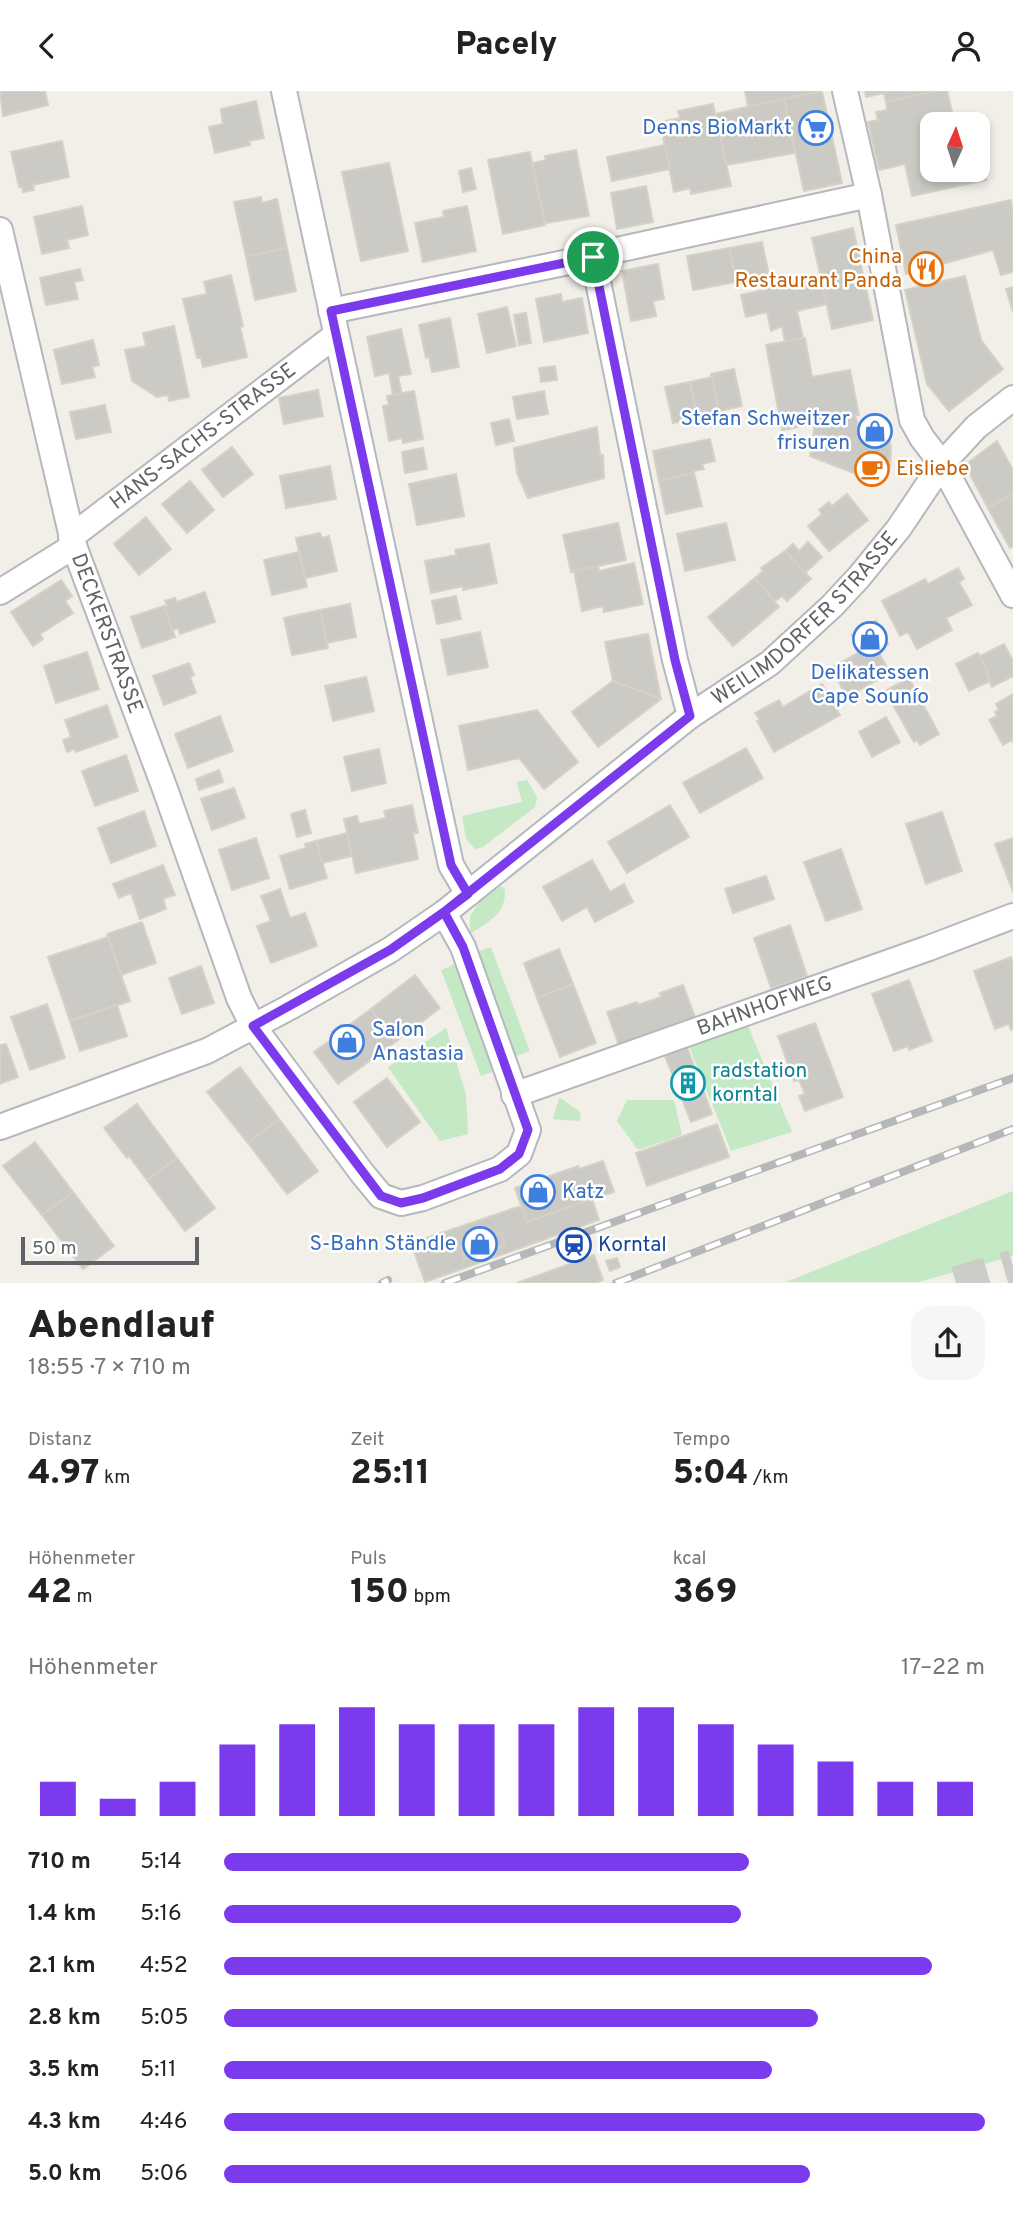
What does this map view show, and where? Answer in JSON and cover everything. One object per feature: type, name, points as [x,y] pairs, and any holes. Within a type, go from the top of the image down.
[{"type":"street","points":[[284,91],[451,865],[468,894]]},
{"type":"street","points":[[845,91],[869,195],[912,420],[942,464],[1013,595]]},
{"type":"street","name":"HANS-SACHS-STRASSE","points":[[0,592],[73,541],[333,323],[617,250],[869,195]]},
{"type":"street","name":"DECKERSTRASSE","points":[[2,245],[73,541],[239,998],[253,1026],[374,1188],[381,1196],[401,1203],[423,1198],[500,1169],[519,1154],[528,1130],[463,947],[444,912]]},
{"type":"street","points":[[593,257],[675,660],[690,716]]},
{"type":"street","name":"WEILIMDORFER STRASSE","points":[[0,1127],[206,1051],[390,950],[444,912],[690,716],[770,663],[832,606],[880,554],[942,464],[976,427],[1013,398]]},
{"type":"street","name":"BAHNHOFWEG","points":[[514,1095],[1013,916]]},
{"type":"green space","points":[[527,780],[537,797],[535,807],[483,847],[475,849],[466,839],[462,816],[522,802],[517,782]]},
{"type":"green space","points":[[501,886],[505,889],[503,905],[490,921],[470,934],[470,916],[483,897]]},
{"type":"green space","points":[[491,947],[530,1051],[514,1057],[475,953]]},
{"type":"green space","points":[[455,964],[495,1071],[481,1076],[441,970]]},
{"type":"green space","points":[[741,1009],[792,1132],[731,1151],[686,1039]]},
{"type":"green space","points":[[446,1028],[466,1094],[468,1134],[440,1141],[388,1067]]},
{"type":"green space","points":[[559,1098],[580,1112],[579,1121],[553,1119]]},
{"type":"green space","points":[[627,1100],[674,1100],[682,1135],[638,1150],[617,1121]]},
{"type":"green space","points":[[1013,1191],[1013,1256],[918,1282],[786,1282]]},
{"type":"building","points":[[0,91],[45,91],[48,105],[3,116]]},
{"type":"building","points":[[745,91],[819,91],[819,92],[748,107]]},
{"type":"building","points":[[822,91],[842,183],[804,191],[784,99]]},
{"type":"building","points":[[865,91],[935,91],[886,102],[884,93],[866,97]]},
{"type":"building","points":[[935,91],[947,91],[952,112],[920,112],[920,182],[977,182],[912,196],[905,164],[879,170],[868,122],[878,120],[876,112],[887,110],[886,102]]},
{"type":"building","points":[[784,99],[795,153],[726,165],[715,114]]},
{"type":"building","points":[[256,101],[264,138],[249,141],[250,145],[215,153],[209,127],[223,124],[221,109]]},
{"type":"building","points":[[713,104],[731,186],[691,194],[690,188],[674,192],[660,122],[680,118],[678,111]]},
{"type":"building","points":[[62,141],[69,177],[33,185],[34,190],[23,192],[22,187],[19,187],[11,152]]},
{"type":"building","points":[[665,145],[670,169],[612,181],[607,157]]},
{"type":"building","points":[[576,150],[589,216],[545,223],[532,163],[546,160],[545,156]]},
{"type":"building","points":[[530,152],[545,225],[503,234],[488,160]]},
{"type":"building","points":[[389,163],[408,251],[361,261],[342,172]]},
{"type":"building","points":[[471,168],[476,189],[463,192],[459,171]]},
{"type":"building","points":[[646,186],[653,222],[617,229],[611,193]]},
{"type":"building","points":[[261,197],[262,203],[277,199],[287,248],[246,257],[234,202]]},
{"type":"building","points":[[1011,200],[1013,272],[1001,275],[993,250],[906,274],[896,225]]},
{"type":"building","points":[[82,206],[88,235],[67,240],[69,248],[42,254],[34,217]]},
{"type":"building","points":[[467,206],[476,251],[423,262],[415,223],[444,217],[443,211]]},
{"type":"building","points":[[853,228],[873,320],[832,329],[812,238]]},
{"type":"building","points":[[762,242],[769,275],[736,282],[729,248]]},
{"type":"building","points":[[287,248],[296,291],[255,300],[246,257]]},
{"type":"building","points":[[729,248],[736,282],[693,290],[687,256]]},
{"type":"building","points":[[658,264],[664,299],[653,301],[656,316],[631,321],[622,271]]},
{"type":"building","points":[[80,269],[83,280],[74,282],[78,299],[46,305],[40,278]]},
{"type":"building","points":[[231,275],[247,357],[203,367],[201,358],[197,358],[183,299],[207,294],[204,282]]},
{"type":"building","points":[[965,276],[981,340],[1003,369],[949,411],[927,384],[905,290]]},
{"type":"building","points":[[820,277],[827,304],[797,311],[803,338],[785,342],[782,326],[771,331],[767,312],[746,317],[741,295]]},
{"type":"building","points":[[1013,287],[1013,312],[1006,289]]},
{"type":"building","points":[[561,294],[562,302],[582,298],[588,333],[544,342],[536,299]]},
{"type":"building","points":[[507,307],[516,346],[487,353],[478,314]]},
{"type":"building","points":[[526,313],[531,343],[519,345],[514,315]]},
{"type":"building","points":[[450,318],[459,367],[432,372],[419,325]]},
{"type":"building","points":[[174,326],[189,397],[169,401],[168,395],[157,397],[132,381],[125,350],[146,346],[143,333]]},
{"type":"building","points":[[401,329],[411,374],[398,376],[402,394],[393,395],[389,373],[375,376],[367,337]]},
{"type":"building","points":[[805,338],[812,377],[850,370],[859,415],[782,430],[766,345]]},
{"type":"building","points":[[93,340],[99,365],[92,367],[95,377],[62,384],[54,350]]},
{"type":"building","points":[[555,366],[557,380],[541,382],[539,368]]},
{"type":"building","points":[[734,369],[742,406],[719,411],[711,374]]},
{"type":"building","points":[[712,377],[719,411],[697,416],[690,382]]},
{"type":"building","points":[[690,382],[697,418],[673,423],[665,387]]},
{"type":"building","points":[[318,390],[323,416],[284,424],[279,398]]},
{"type":"building","points":[[414,391],[423,439],[403,443],[402,438],[389,441],[383,406],[389,405],[387,396]]},
{"type":"building","points":[[544,391],[548,414],[517,419],[513,397]]},
{"type":"building","points":[[105,405],[111,432],[76,439],[70,412]]},
{"type":"building","points":[[855,416],[859,427],[881,425],[889,435],[890,466],[878,465],[877,482],[810,456],[815,424]]},
{"type":"building","points":[[509,419],[514,441],[496,445],[491,423]]},
{"type":"building","points":[[597,427],[600,455],[603,455],[604,478],[528,498],[517,473],[514,448]]},
{"type":"building","points":[[710,439],[715,461],[702,464],[704,469],[694,473],[659,481],[653,451]]},
{"type":"building","points":[[997,441],[1013,470],[1013,494],[988,508],[965,465]]},
{"type":"building","points":[[232,447],[253,474],[223,497],[202,470]]},
{"type":"building","points":[[423,448],[427,469],[405,473],[402,452]]},
{"type":"building","points":[[330,466],[336,499],[286,508],[280,476]]},
{"type":"building","points":[[694,473],[702,506],[666,514],[659,481]]},
{"type":"building","points":[[456,474],[464,516],[417,525],[409,484]]},
{"type":"building","points":[[190,481],[214,510],[187,533],[162,504]]},
{"type":"building","points":[[847,494],[868,520],[829,551],[808,526],[822,514],[819,510],[829,502],[832,506]]},
{"type":"building","points":[[1013,494],[1013,546],[1010,548],[988,508]]},
{"type":"building","points":[[146,517],[171,549],[139,575],[114,544]]},
{"type":"building","points":[[618,523],[626,560],[571,572],[563,535]]},
{"type":"building","points":[[726,523],[735,560],[685,571],[677,534]]},
{"type":"building","points":[[320,533],[322,538],[329,536],[337,571],[305,578],[296,538]]},
{"type":"building","points":[[808,542],[822,557],[805,573],[785,551],[793,544],[799,551]]},
{"type":"building","points":[[489,544],[497,583],[463,590],[463,586],[431,593],[425,561],[457,555],[455,550]]},
{"type":"building","points":[[785,551],[811,579],[787,601],[782,596],[775,601],[755,578],[763,571],[761,568]]},
{"type":"building","points":[[299,552],[307,587],[272,595],[264,560]]},
{"type":"building","points":[[634,563],[643,604],[604,612],[603,606],[582,611],[574,571],[598,566],[599,571]]},
{"type":"building","points":[[958,568],[964,579],[959,582],[972,605],[946,618],[952,630],[917,649],[908,632],[900,636],[882,601],[925,579],[928,584]]},
{"type":"building","points":[[755,578],[779,607],[733,646],[708,617]]},
{"type":"building","points":[[61,580],[72,596],[65,601],[73,613],[40,634],[43,639],[33,646],[11,612]]},
{"type":"building","points":[[205,592],[215,622],[180,634],[178,628],[172,631],[164,607],[167,606],[165,601],[175,598],[177,602]]},
{"type":"building","points":[[456,596],[461,619],[437,624],[432,601]]},
{"type":"building","points":[[350,604],[356,637],[327,643],[320,610]]},
{"type":"building","points":[[164,606],[175,637],[142,648],[131,617]]},
{"type":"building","points":[[320,610],[328,648],[292,655],[284,618]]},
{"type":"building","name":"Delikatessen Cape Sounío","points":[[876,621],[888,644],[877,650],[874,644],[861,651],[852,635]]},
{"type":"building","points":[[480,632],[488,667],[448,675],[441,640]]},
{"type":"building","points":[[648,634],[661,699],[613,681],[605,642]]},
{"type":"building","points":[[874,644],[890,673],[847,697],[831,668]]},
{"type":"building","points":[[1004,644],[1013,661],[1013,676],[992,687],[980,656]]},
{"type":"building","points":[[87,652],[99,689],[56,703],[44,666]]},
{"type":"building","points":[[978,653],[990,681],[969,691],[956,664]]},
{"type":"building","points":[[189,663],[194,675],[190,677],[196,693],[164,705],[153,676]]},
{"type":"building","points":[[366,677],[374,711],[333,721],[325,686]]},
{"type":"building","points":[[909,678],[939,734],[920,745],[917,740],[914,742],[885,691]]},
{"type":"building","points":[[613,681],[661,699],[598,747],[572,712]]},
{"type":"building","points":[[822,684],[840,715],[774,752],[755,713],[779,700],[783,707]]},
{"type":"building","points":[[1013,694],[1013,742],[1012,740],[1003,745],[989,720],[997,716],[995,712],[999,710],[996,704]]},
{"type":"building","points":[[107,705],[118,737],[76,752],[75,749],[67,752],[63,740],[71,737],[65,720]]},
{"type":"building","points":[[537,710],[578,762],[544,789],[519,758],[468,770],[459,726]]},
{"type":"building","points":[[220,716],[233,751],[188,768],[175,734]]},
{"type":"building","points":[[886,717],[900,742],[872,757],[859,732]]},
{"type":"building","points":[[746,748],[763,778],[700,813],[683,783]]},
{"type":"building","points":[[379,749],[386,783],[352,791],[344,757]]},
{"type":"building","points":[[126,755],[138,791],[95,806],[82,771]]},
{"type":"building","points":[[219,770],[223,782],[199,790],[196,779]]},
{"type":"building","points":[[234,788],[245,818],[212,830],[201,799]]},
{"type":"building","points":[[412,805],[418,833],[413,833],[418,859],[356,873],[344,819],[357,816],[359,824],[386,818],[384,811]]},
{"type":"building","points":[[670,805],[689,837],[627,873],[608,842]]},
{"type":"building","points":[[305,810],[311,833],[297,837],[291,814]]},
{"type":"building","points":[[144,811],[156,846],[111,863],[98,828]]},
{"type":"building","points":[[942,812],[962,871],[926,884],[906,824]]},
{"type":"building","points":[[347,833],[352,856],[322,863],[316,841]]},
{"type":"building","points":[[256,838],[269,878],[232,890],[219,850]]},
{"type":"building","points":[[1013,838],[1013,892],[995,844]]},
{"type":"building","points":[[316,841],[327,878],[290,889],[280,856],[306,848],[305,844]]},
{"type":"building","points":[[841,849],[862,909],[826,921],[804,862]]},
{"type":"building","points":[[592,860],[610,892],[624,884],[633,902],[595,922],[587,907],[562,921],[543,887]]},
{"type":"building","points":[[163,865],[175,895],[163,899],[166,909],[140,919],[131,893],[119,898],[113,884]]},
{"type":"building","points":[[766,876],[774,899],[733,913],[725,889]]},
{"type":"building","points":[[280,889],[290,918],[305,913],[317,946],[271,963],[257,926],[271,921],[261,896]]},
{"type":"building","points":[[142,922],[156,963],[121,975],[107,934]]},
{"type":"building","points":[[790,925],[807,976],[771,988],[754,938]]},
{"type":"building","points":[[108,937],[130,1001],[70,1021],[48,957]]},
{"type":"building","points":[[559,949],[573,984],[537,998],[524,963]]},
{"type":"building","points":[[1011,957],[1013,1029],[1011,1030],[1009,1024],[995,1029],[974,971]]},
{"type":"building","points":[[201,966],[214,1003],[182,1014],[169,978]]},
{"type":"building","points":[[415,975],[440,1008],[395,1042],[371,1009]]},
{"type":"building","points":[[909,980],[932,1041],[909,1050],[908,1046],[894,1051],[872,994]]},
{"type":"building","points":[[573,984],[596,1043],[560,1057],[537,998]]},
{"type":"building","points":[[683,985],[696,1020],[620,1048],[607,1012],[661,997],[660,993]]},
{"type":"building","points":[[47,1004],[65,1058],[30,1070],[11,1017]]},
{"type":"building","points":[[117,1005],[127,1036],[80,1051],[70,1021]]},
{"type":"building","points":[[371,1009],[395,1042],[338,1084],[314,1052],[335,1037],[332,1032],[341,1025],[344,1029]]},
{"type":"building","points":[[815,1023],[843,1097],[805,1111],[799,1096],[805,1094],[799,1080],[794,1081],[778,1036]]},
{"type":"building","points":[[6,1044],[18,1077],[0,1084],[0,1045]]},
{"type":"building","name":"radstation korntal","points":[[686,1045],[712,1114],[691,1122],[664,1053]]},
{"type":"building","points":[[240,1067],[279,1119],[248,1143],[207,1092]]},
{"type":"building","points":[[387,1078],[420,1122],[387,1147],[354,1102]]},
{"type":"building","points":[[137,1104],[177,1158],[147,1180],[104,1128]]},
{"type":"building","points":[[279,1119],[318,1171],[287,1194],[248,1143]]},
{"type":"building","points":[[717,1124],[729,1157],[647,1186],[636,1153]]},
{"type":"building","points":[[35,1142],[73,1192],[42,1215],[3,1166]]},
{"type":"building","points":[[177,1158],[215,1208],[185,1231],[147,1180]]},
{"type":"building","points":[[603,1161],[614,1192],[527,1222],[515,1188],[578,1166],[579,1169]]},
{"type":"building","points":[[73,1192],[114,1246],[83,1269],[42,1215]]},
{"type":"building","points":[[592,1199],[599,1220],[425,1282],[411,1243],[521,1206],[527,1222]]},
{"type":"building","points":[[501,1233],[505,1245],[464,1259],[461,1247]]},
{"type":"building","points":[[594,1255],[603,1280],[596,1283],[517,1283]]},
{"type":"building","points":[[617,1258],[620,1267],[610,1271],[606,1261]]},
{"type":"tunnel","points":[[956,1283],[1013,1266]]},
{"type":"railway","points":[[445,1283],[1013,1078]]},
{"type":"railway","points":[[616,1283],[1013,1129]]},
{"type":"railway","points":[[382,1283],[388,1280]]},
{"type":"place","name":"Denns BioMarkt","points":[[816,128]]},
{"type":"place","name":"China Restaurant Panda","points":[[926,269]]},
{"type":"place","name":"Stefan Schweitzer frisuren","points":[[875,431]]},
{"type":"place","name":"Eisliebe","points":[[872,469]]},
{"type":"place","name":"Delikatessen Cape Sounío","points":[[870,639]]},
{"type":"place","name":"Salon Anastasia","points":[[347,1042]]},
{"type":"place","name":"radstation korntal","points":[[688,1083]]},
{"type":"place","name":"Katz","points":[[538,1192]]},
{"type":"place","name":"S-Bahn Ständle","points":[[480,1244]]},
{"type":"place","name":"Korntal","points":[[574,1245]]},
{"type":"route","points":[[593,257],[331,311],[451,865],[468,894],[444,912],[463,947],[528,1130],[519,1154],[500,1169],[423,1198],[401,1203],[381,1196],[253,1026],[390,950],[444,912],[468,894],[504,866],[690,716],[680,684],[593,257]]}]
